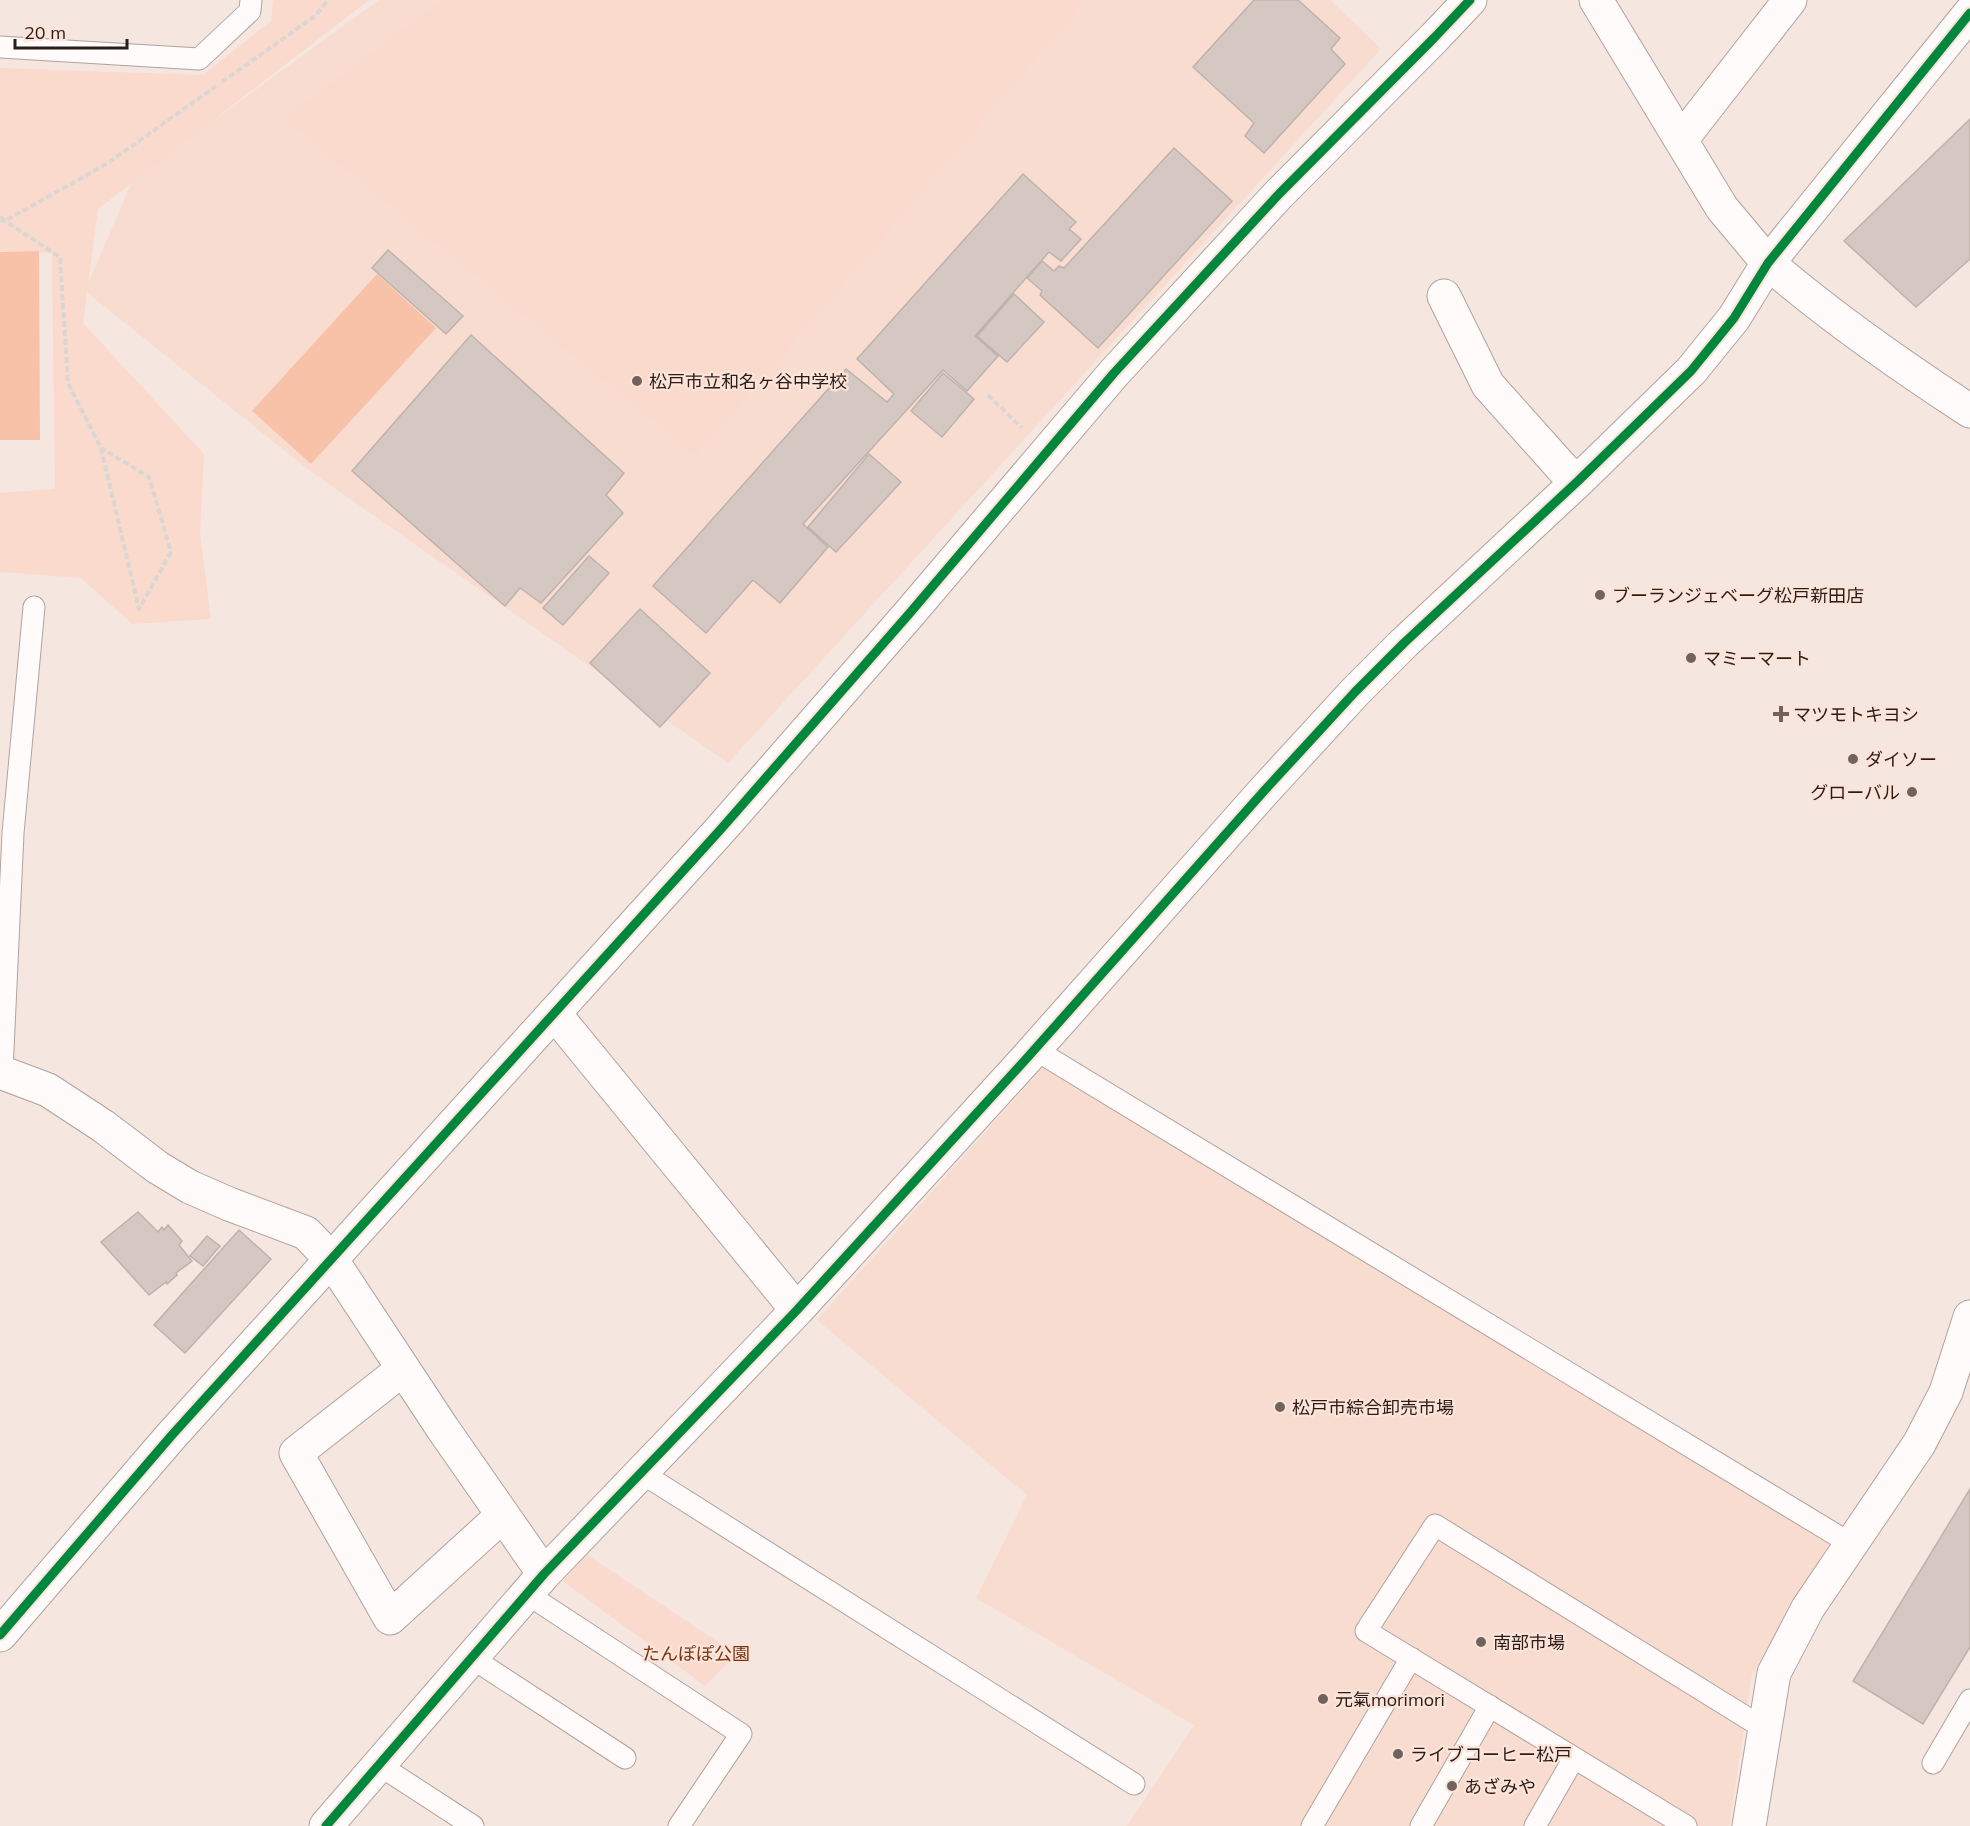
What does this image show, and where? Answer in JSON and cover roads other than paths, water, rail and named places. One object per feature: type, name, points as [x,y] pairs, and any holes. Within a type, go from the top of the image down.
[{"type":"street","points":[[0,1635],[172,1435],[736,812],[1114,374],[1279,194],[1470,0]]},
{"type":"street","points":[[1596,0],[1722,208],[1768,263],[1811,299],[1937,390],[1970,411]]},
{"type":"street","points":[[1681,140],[1781,3]]},
{"type":"street","points":[[326,1826],[535,1584],[797,1310],[1355,692],[1412,635],[1578,481],[1691,371],[1734,318],[1768,263],[1970,13]]},
{"type":"street","points":[[1444,296],[1488,385],[1564,470],[1578,481]]},
{"type":"street","points":[[554,1013],[797,1310]]},
{"type":"street","points":[[1,1072],[48,1090],[190,1187],[306,1233],[331,1259],[502,1515],[535,1584]]},
{"type":"street","points":[[1749,1826],[1774,1673],[1808,1608],[1919,1444],[1946,1392],[1970,1317]]},
{"type":"street","points":[[404,1369],[296,1453],[390,1618],[502,1515]]},
{"type":"lane","points":[[0,47],[199,59],[250,11],[251,0]]},
{"type":"lane","points":[[1,1072],[13,833],[34,607]]},
{"type":"lane","points":[[1034,1049],[1851,1544]]},
{"type":"lane","points":[[640,1472],[1134,1784]]},
{"type":"lane","points":[[1686,1826],[1366,1631],[1435,1525],[1765,1729]]},
{"type":"lane","points":[[535,1584],[741,1734],[679,1826]]},
{"type":"lane","points":[[472,1658],[625,1758]]},
{"type":"lane","points":[[1312,1826],[1411,1658]]},
{"type":"lane","points":[[1933,1763],[1970,1700]]},
{"type":"lane","points":[[1421,1826],[1490,1706]]},
{"type":"lane","points":[[1535,1826],[1574,1758]]},
{"type":"lane","points":[[379,1766],[472,1826]]},
{"type":"place","name":"松戸市立和名ヶ谷中学校","points":[[637,381]]},
{"type":"place","name":"ブーランジェベーグ松戸新田店","points":[[1600,595]]},
{"type":"place","name":"マミーマート","points":[[1691,658]]},
{"type":"place","name":"マツモトキヨシ","points":[[1781,714]]},
{"type":"place","name":"ダイソー","points":[[1853,759]]},
{"type":"place","name":"グローバル","points":[[1912,792]]},
{"type":"place","name":"松戸市綜合卸売市場","points":[[1280,1407]]},
{"type":"place","name":"南部市場","points":[[1481,1642]]},
{"type":"place","name":"元氣morimori","points":[[1323,1699]]},
{"type":"place","name":"ライブコーヒー松戸","points":[[1398,1754]]},
{"type":"place","name":"あざみや","points":[[1452,1786]]},
{"type":"park label","name":"たんぽぽ公園","points":[[696,1653]]}]
